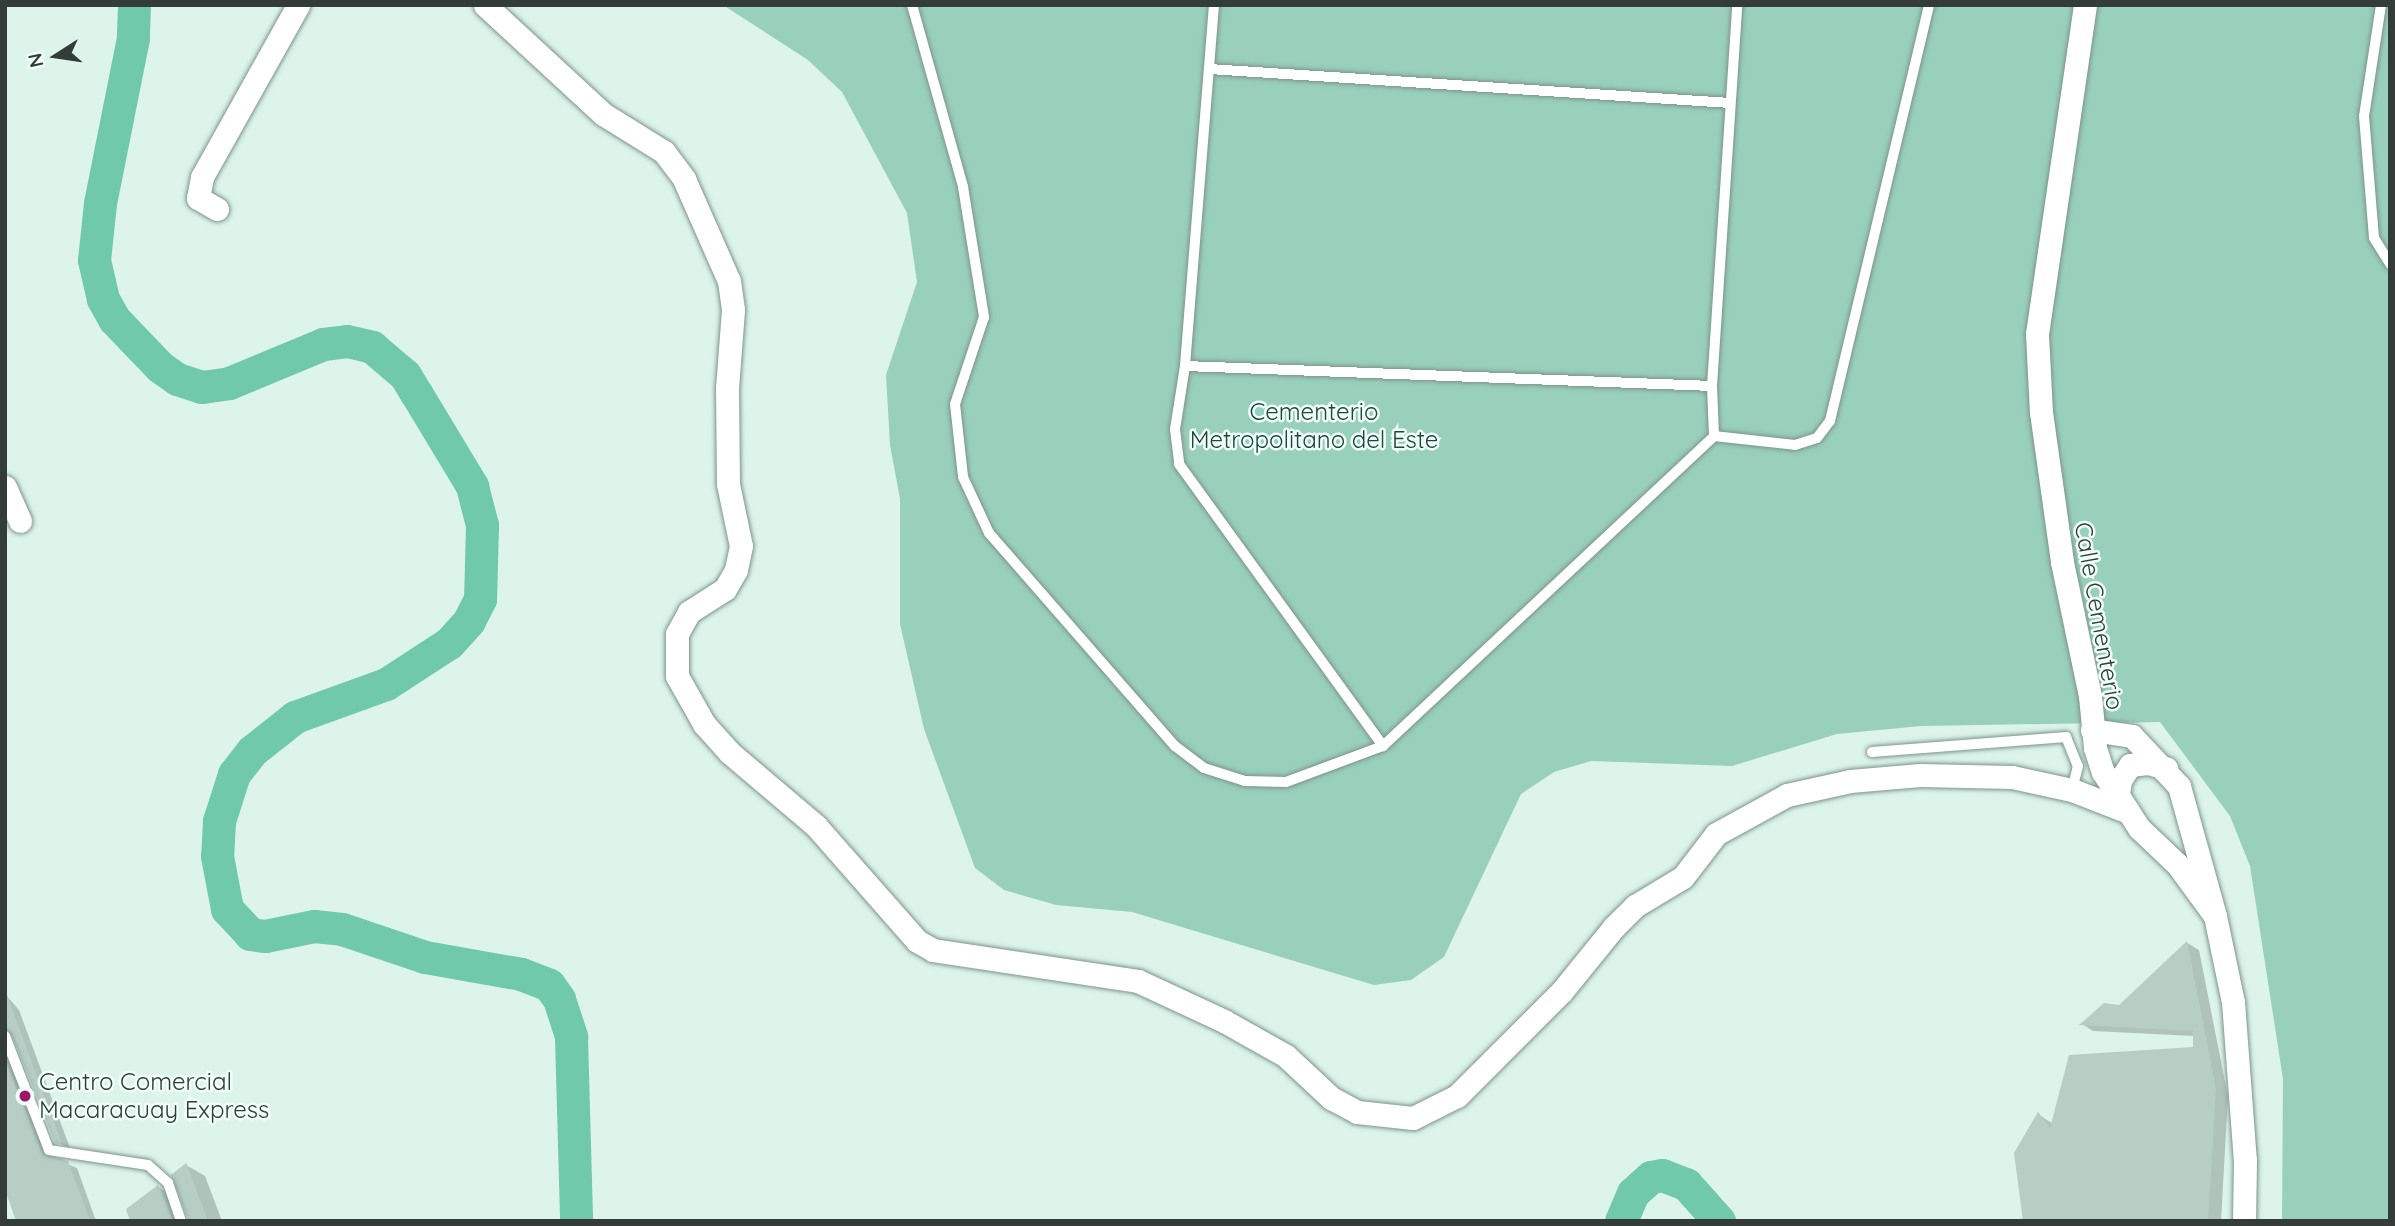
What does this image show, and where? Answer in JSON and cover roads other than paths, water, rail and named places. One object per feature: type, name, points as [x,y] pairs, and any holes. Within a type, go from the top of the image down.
[{"type":"street","points":[[217,209],[198,198],[202,177],[298,5]]},
{"type":"street","points":[[485,5],[603,114],[664,152],[684,179],[729,281],[733,310],[727,388],[727,484],[741,546],[736,570],[725,589],[689,612],[677,634],[677,676],[704,724],[730,753],[816,826],[916,941],[933,950],[1138,981],[1224,1021],[1286,1056],[1331,1098],[1357,1112],[1413,1118],[1457,1096],[1562,991],[1635,906],[1682,877],[1716,834],[1748,814],[1787,795],[1850,781],[1920,775],[2012,777],[2072,790],[2122,806]]},
{"type":"street","name":"Calle Cementerio","points":[[2085,5],[2037,334],[2041,412],[2062,562],[2090,696],[2092,730],[2132,736],[2166,768],[2179,786],[2216,916],[2233,1002],[2245,1160],[2244,1221]]},
{"type":"street","points":[[5,487],[20,521]]},
{"type":"street","points":[[2092,730],[2095,748],[2122,806],[2177,864],[2216,916]]},
{"type":"street","points":[[2122,806],[2120,780],[2130,765],[2166,768]]},
{"type":"lane","points":[[912,5],[963,187],[984,317],[955,404],[964,477],[989,533],[1175,746],[1204,768],[1245,781],[1286,782],[1383,746],[1714,436],[1712,386],[1737,5]]},
{"type":"lane","points":[[1214,5],[1185,366],[1175,429],[1179,464],[1383,746]]},
{"type":"lane","points":[[1714,436],[1795,445],[1817,438],[1830,421],[1929,5]]},
{"type":"lane","points":[[2381,5],[2364,116],[2374,238],[2390,264]]},
{"type":"lane","points":[[1209,69],[1730,103]]},
{"type":"lane","points":[[1185,366],[1712,386]]},
{"type":"lane","points":[[1872,752],[2066,737],[2092,730]]},
{"type":"lane","points":[[2066,737],[2078,766],[2072,790]]},
{"type":"lane","points":[[5,1036],[49,1150],[148,1165],[168,1183],[181,1221]]},
{"type":"waterway","points":[[134,5],[133,38],[100,203],[94,260],[103,299],[114,319],[160,367],[177,379],[202,387],[229,383],[323,344],[347,341],[372,347],[405,375],[472,486],[482,525],[480,599],[469,621],[449,643],[386,684],[295,717],[252,751],[234,774],[219,821],[217,856],[227,909],[250,934],[265,936],[314,926],[342,929],[425,957],[521,974],[549,985],[559,999],[571,1037],[576,1221]]},
{"type":"waterway","points":[[1621,1221],[1633,1193],[1651,1177],[1662,1175],[1686,1184],[1719,1221]]},
{"type":"place","name":"Centro Comercial Macaracuay Express","points":[[25,1096]]},
{"type":"park label","name":"Cementerio Metropolitano del Este","points":[[1314,426]]}]
